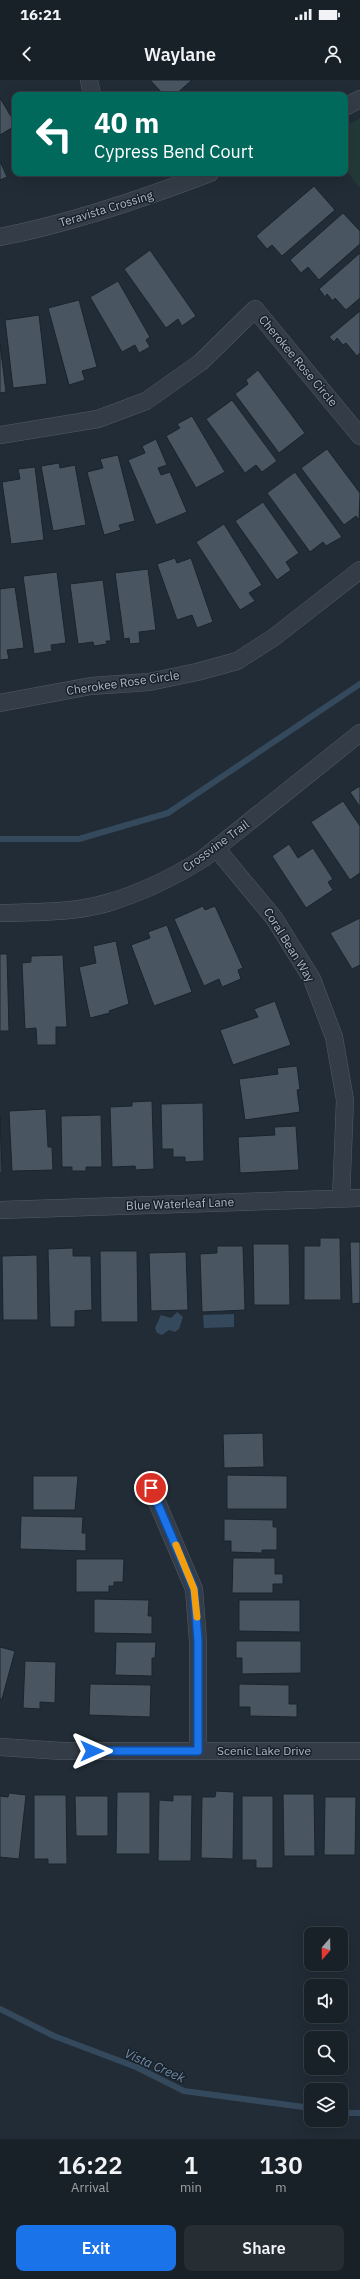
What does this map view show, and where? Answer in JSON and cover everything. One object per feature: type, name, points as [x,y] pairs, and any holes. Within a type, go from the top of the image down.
[{"type":"street","points":[[89,80],[91,92]]},
{"type":"street","points":[[348,105],[360,99]]},
{"type":"street","name":"Teravista Crossing","points":[[0,237],[43,228],[162,192],[202,176]]},
{"type":"street","name":"Cherokee Rose Circle","points":[[0,434],[98,419],[146,401],[201,362],[255,309],[360,436]]},
{"type":"street","name":"Cherokee Rose Circle","points":[[0,703],[91,686],[149,682],[197,672],[237,661],[273,638],[360,570]]},
{"type":"street","name":"Crossvine Trail","points":[[0,913],[45,912],[106,903],[142,890],[181,872],[216,848],[360,733]]},
{"type":"street","name":"Coral Bean Way","points":[[216,848],[278,925],[312,979],[334,1037],[345,1100],[342,1199]]},
{"type":"street","name":"Blue Waterleaf Lane","points":[[0,1210],[360,1198]]},
{"type":"street","points":[[151,1488],[194,1589],[198,1641],[198,1751]]},
{"type":"street","name":"Scenic Lake Drive","points":[[0,1747],[62,1751],[360,1752]]},
{"type":"green space","points":[[360,118],[360,188],[348,173],[348,124]]},
{"type":"water","points":[[177,1312],[183,1317],[179,1329],[175,1332],[169,1330],[162,1335],[157,1333],[155,1328],[161,1315],[171,1318]]},
{"type":"water","points":[[234,1314],[234,1327],[204,1328],[203,1315]]},
{"type":"building","points":[[150,80],[192,80],[178,92],[161,92]]},
{"type":"building","points":[[0,98],[12,118],[12,128],[0,135]]},
{"type":"building","points":[[0,161],[7,177],[0,180]]},
{"type":"building","points":[[314,186],[335,210],[282,256],[272,245],[267,249],[256,236]]},
{"type":"building","points":[[343,213],[360,231],[360,244],[319,280],[308,267],[301,273],[290,260]]},
{"type":"building","points":[[150,250],[196,316],[182,326],[178,319],[166,328],[124,269]]},
{"type":"building","points":[[360,253],[360,298],[346,310],[335,298],[333,301],[327,294],[325,297],[319,289]]},
{"type":"building","points":[[118,281],[150,337],[146,340],[150,347],[139,353],[135,345],[122,352],[90,297]]},
{"type":"building","points":[[79,300],[97,367],[82,371],[85,380],[69,385],[48,308]]},
{"type":"building","points":[[360,311],[360,353],[357,356],[346,343],[343,345],[337,338],[334,342],[329,337]]},
{"type":"building","points":[[39,315],[47,384],[13,388],[5,320]]},
{"type":"building","points":[[0,344],[6,392],[0,393]]},
{"type":"building","points":[[258,370],[305,433],[279,453],[235,394],[248,384],[246,380]]},
{"type":"building","points":[[232,400],[277,461],[262,472],[256,465],[245,473],[206,419]]},
{"type":"building","points":[[192,416],[225,472],[196,488],[166,436],[180,428],[177,424]]},
{"type":"building","points":[[156,439],[167,465],[158,468],[161,475],[170,472],[187,512],[156,525],[128,460],[145,453],[142,446]]},
{"type":"building","points":[[327,449],[360,493],[359,520],[356,516],[344,525],[301,468]]},
{"type":"building","points":[[118,455],[135,521],[119,525],[121,530],[104,535],[87,472],[103,468],[100,459]]},
{"type":"building","points":[[59,463],[60,468],[75,465],[86,525],[53,531],[41,466]]},
{"type":"building","points":[[35,467],[44,540],[11,544],[2,482],[20,479],[18,469]]},
{"type":"building","points":[[295,472],[342,537],[326,546],[323,542],[310,552],[267,493]]},
{"type":"building","points":[[263,502],[299,553],[286,562],[291,570],[277,580],[235,521]]},
{"type":"building","points":[[224,524],[262,585],[249,593],[255,601],[240,610],[196,542]]},
{"type":"building","points":[[175,558],[177,563],[191,558],[213,622],[197,628],[192,615],[177,620],[157,564]]},
{"type":"building","points":[[148,569],[156,630],[139,632],[140,643],[130,644],[129,638],[124,639],[115,573]]},
{"type":"building","points":[[57,572],[66,643],[51,645],[52,651],[34,654],[23,576]]},
{"type":"building","points":[[103,580],[111,641],[106,641],[107,644],[94,646],[93,642],[78,644],[70,584]]},
{"type":"building","points":[[15,587],[24,648],[7,650],[9,659],[0,660],[0,589]]},
{"type":"building","points":[[360,786],[360,807],[350,792]]},
{"type":"building","points":[[343,801],[360,826],[360,873],[350,880],[311,822]]},
{"type":"building","points":[[289,844],[298,858],[313,848],[333,879],[328,882],[333,890],[306,908],[272,856]]},
{"type":"building","points":[[203,906],[205,910],[215,906],[243,968],[238,970],[241,979],[222,987],[219,979],[204,986],[174,919]]},
{"type":"building","points":[[360,918],[360,965],[352,969],[330,933]]},
{"type":"building","points":[[167,925],[192,992],[154,1006],[131,945],[150,938],[148,932]]},
{"type":"building","points":[[116,941],[129,1004],[109,1011],[110,1013],[90,1018],[79,967],[96,963],[93,946]]},
{"type":"building","points":[[0,954],[7,954],[9,1031],[0,1031]]},
{"type":"building","points":[[63,955],[67,1027],[56,1027],[56,1045],[37,1045],[36,1028],[25,1029],[22,963],[31,962],[31,956]]},
{"type":"building","points":[[275,1001],[291,1045],[233,1065],[220,1030],[258,1017],[254,1009]]},
{"type":"building","points":[[297,1066],[300,1089],[297,1090],[300,1112],[245,1120],[239,1079],[278,1074],[277,1068]]},
{"type":"building","points":[[152,1101],[154,1169],[136,1170],[135,1166],[112,1167],[110,1107],[132,1106],[132,1102]]},
{"type":"building","points":[[203,1103],[204,1161],[185,1162],[185,1157],[173,1157],[173,1149],[162,1149],[161,1104]]},
{"type":"building","points":[[46,1109],[48,1147],[52,1147],[53,1170],[12,1171],[9,1111]]},
{"type":"building","points":[[0,1115],[2,1173],[0,1173]]},
{"type":"building","points":[[101,1115],[102,1167],[86,1167],[86,1171],[72,1171],[72,1167],[62,1167],[61,1116]]},
{"type":"building","points":[[296,1126],[299,1170],[240,1173],[238,1137],[275,1135],[274,1127]]},
{"type":"building","points":[[320,1238],[340,1238],[341,1300],[304,1300],[304,1246],[320,1246]]},
{"type":"building","points":[[350,1242],[360,1242],[360,1303],[352,1304]]},
{"type":"building","points":[[253,1244],[289,1244],[290,1305],[254,1305]]},
{"type":"building","points":[[217,1246],[243,1246],[245,1310],[202,1312],[200,1254],[217,1253]]},
{"type":"building","points":[[73,1248],[73,1256],[91,1256],[92,1310],[75,1311],[75,1327],[50,1327],[48,1249]]},
{"type":"building","points":[[100,1251],[137,1251],[138,1322],[101,1322]]},
{"type":"building","points":[[186,1252],[188,1310],[151,1311],[149,1253]]},
{"type":"building","points":[[37,1255],[38,1320],[3,1320],[2,1256]]},
{"type":"building","points":[[263,1433],[264,1467],[224,1468],[223,1434]]},
{"type":"building","points":[[227,1475],[287,1476],[287,1509],[227,1509]]},
{"type":"building","points":[[33,1476],[78,1476],[75,1510],[33,1510]]},
{"type":"building","points":[[21,1516],[83,1517],[82,1533],[86,1533],[86,1551],[20,1549]]},
{"type":"building","points":[[224,1519],[273,1520],[273,1527],[277,1527],[277,1550],[262,1550],[262,1553],[231,1552],[231,1541],[224,1541]]},
{"type":"building","points":[[233,1558],[275,1558],[275,1574],[283,1574],[283,1584],[273,1584],[273,1593],[232,1593]]},
{"type":"building","points":[[76,1559],[124,1559],[123,1582],[114,1582],[114,1586],[109,1586],[109,1592],[76,1592]]},
{"type":"building","points":[[94,1599],[149,1600],[148,1616],[152,1616],[152,1634],[94,1633]]},
{"type":"building","points":[[239,1600],[300,1600],[300,1632],[239,1631]]},
{"type":"building","points":[[236,1641],[301,1641],[301,1673],[242,1674],[242,1658],[236,1658]]},
{"type":"building","points":[[116,1642],[156,1642],[155,1658],[152,1658],[152,1676],[115,1675]]},
{"type":"building","points":[[0,1647],[15,1651],[2,1699],[0,1699]]},
{"type":"building","points":[[25,1661],[56,1662],[55,1703],[40,1702],[40,1709],[23,1708]]},
{"type":"building","points":[[90,1684],[151,1685],[150,1717],[89,1715]]},
{"type":"building","points":[[239,1684],[289,1685],[289,1704],[297,1704],[297,1717],[250,1716],[250,1707],[239,1707]]},
{"type":"building","points":[[216,1791],[234,1792],[233,1859],[201,1858],[202,1797],[215,1797]]},
{"type":"building","points":[[117,1792],[150,1792],[150,1854],[116,1854]]},
{"type":"building","points":[[9,1793],[26,1795],[19,1859],[0,1857],[0,1796],[8,1797]]},
{"type":"building","points":[[283,1794],[314,1794],[315,1856],[284,1856]]},
{"type":"building","points":[[34,1795],[66,1795],[67,1864],[48,1864],[48,1859],[34,1859]]},
{"type":"building","points":[[173,1795],[192,1795],[191,1861],[158,1861],[159,1800],[173,1801]]},
{"type":"building","points":[[75,1796],[108,1796],[108,1836],[76,1836]]},
{"type":"building","points":[[242,1796],[273,1796],[273,1868],[256,1868],[256,1860],[242,1860]]},
{"type":"building","points":[[325,1797],[356,1797],[355,1855],[324,1855]]},
{"type":"waterway","points":[[0,839],[79,839],[168,813],[360,684]]},
{"type":"waterway","name":"Vista Creek","points":[[0,2009],[54,2036],[136,2067],[184,2091],[304,2107]]},
{"type":"waterway","name":"Vista Creek","points":[[348,2113],[360,2113]]},
{"type":"slow traffic","points":[[176,1545],[194,1589],[197,1617]]},
{"type":"route","points":[[92,1751],[198,1751],[198,1641],[194,1589],[151,1488]]}]
